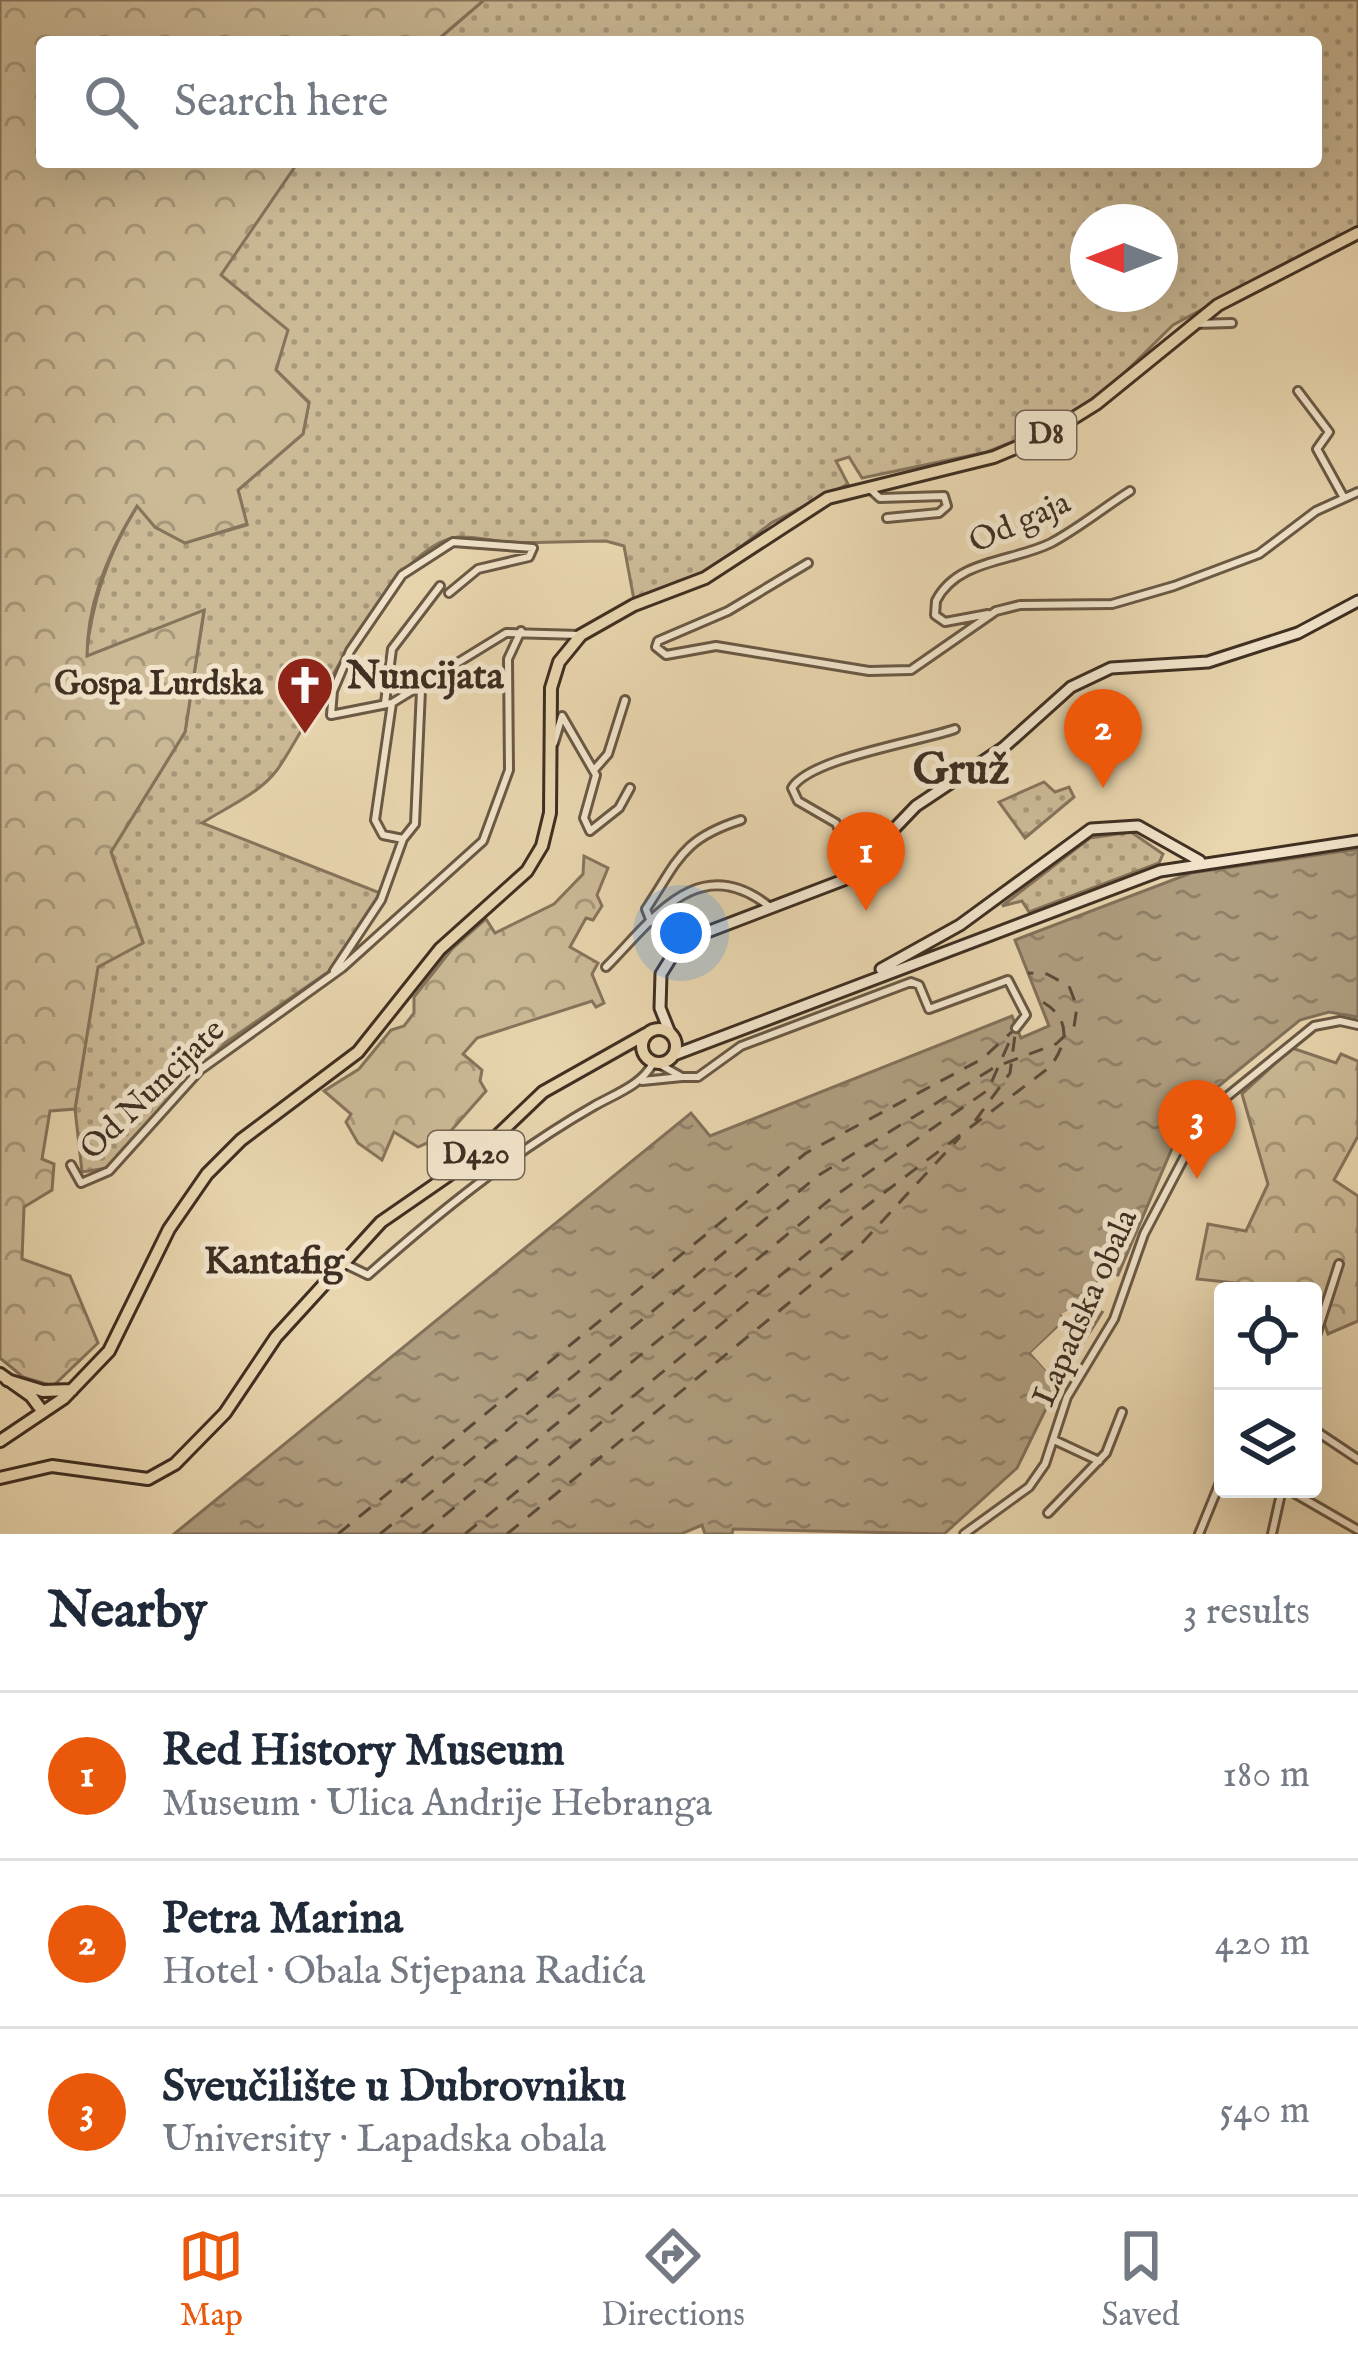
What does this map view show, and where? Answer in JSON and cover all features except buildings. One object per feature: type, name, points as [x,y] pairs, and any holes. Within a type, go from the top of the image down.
[{"type":"main road","name":"D8","points":[[581,635],[620,611],[705,578],[802,512],[867,485],[994,457],[1048,434],[1096,404],[1191,322],[1358,233]]},
{"type":"main road","points":[[643,1054],[660,1008],[661,974],[674,947],[688,937],[835,886],[916,806],[1003,748],[1080,681],[1111,668],[1189,666],[1220,659],[1298,633],[1358,602]]},
{"type":"main road","points":[[0,1441],[75,1388],[118,1339],[169,1229],[207,1174],[242,1140],[358,1052],[440,949],[527,871],[547,830],[554,674],[581,635]]},
{"type":"main road","points":[[866,978],[945,933],[1084,832],[1130,824],[1204,862]]},
{"type":"main road","points":[[613,1052],[643,1054],[656,1064],[866,978],[953,952],[1160,871],[1358,841]]},
{"type":"main road","points":[[1160,871],[1171,859],[1164,842]]},
{"type":"main road","points":[[945,933],[953,952]]},
{"type":"main road","points":[[660,1008],[672,1036],[673,1056]]},
{"type":"main road","points":[[648,1033],[694,1045]]},
{"type":"main road","name":"D420","points":[[0,1478],[42,1466],[100,1469],[141,1479],[163,1472],[225,1413],[276,1337],[381,1222],[475,1157],[543,1092],[648,1033]]},
{"type":"main road","points":[[4,1377],[36,1389],[75,1388]]},
{"type":"main road","points":[[4,1377],[45,1411]]},
{"type":"main road","points":[[36,1389],[47,1400],[45,1411]]},
{"type":"street","points":[[1191,322],[1232,323]]},
{"type":"street","points":[[1298,391],[1328,428],[1317,448],[1344,497]]},
{"type":"street","points":[[867,485],[880,499],[944,496],[946,506],[939,513],[887,518]]},
{"type":"street","name":"Od gaja","points":[[991,614],[946,622],[934,609],[938,595],[957,577],[987,562],[1046,546],[1130,491]]},
{"type":"street","points":[[808,563],[728,611],[656,644],[666,655],[716,646],[869,671],[920,667],[991,614],[1020,605],[1112,604],[1174,586],[1274,546],[1303,520],[1358,492]]},
{"type":"street","points":[[449,593],[471,573],[529,557],[533,548],[454,542],[402,575],[350,652],[333,691],[331,716],[389,703],[506,633],[581,635]]},
{"type":"street","points":[[403,839],[382,835],[375,820],[392,649],[440,586]]},
{"type":"street","name":"Od Nuncijate","points":[[71,1165],[77,1181],[96,1181],[200,1070],[395,924],[488,833],[509,770],[508,659],[521,631]]},
{"type":"street","name":"Od Nuncijate","points":[[334,972],[381,900],[403,839],[415,824],[416,727],[422,686]]},
{"type":"street","points":[[626,700],[608,754],[594,770],[584,818],[590,831],[619,808],[630,788]]},
{"type":"street","points":[[549,749],[562,716],[594,770]]},
{"type":"street","points":[[856,869],[836,824],[798,801],[792,788],[795,781],[824,764],[955,730]]},
{"type":"street","points":[[651,922],[646,909],[684,848],[709,830],[741,820]]},
{"type":"street","points":[[606,967],[684,891],[708,885],[753,896],[772,909]]},
{"type":"street","points":[[638,1082],[703,1075],[741,1046],[911,982],[919,985],[929,1009],[1008,980],[1026,1016],[1016,1028]]},
{"type":"street","name":"Lapadska obala","points":[[964,1534],[1029,1486],[1054,1440],[1067,1397],[1105,1336],[1144,1234],[1208,1112],[1320,1023],[1358,1025]]},
{"type":"street","points":[[673,1056],[678,1075]]},
{"type":"street","points":[[343,1263],[363,1275],[378,1266],[413,1231],[529,1148],[638,1082],[656,1064],[678,1075]]},
{"type":"street","points":[[1322,1317],[1339,1264]]},
{"type":"street","points":[[1048,1514],[1099,1461],[1122,1412]]},
{"type":"street","points":[[1322,1435],[1358,1459]]},
{"type":"street","points":[[1054,1440],[1099,1461]]},
{"type":"street","points":[[1199,1534],[1214,1497]]},
{"type":"street","points":[[1272,1534],[1282,1498]]},
{"type":"street","points":[[1301,1498],[1358,1530]]},
{"type":"green space","points":[[0,0],[484,0],[442,36],[36,36],[36,168],[294,168],[221,275],[288,330],[276,370],[309,403],[303,434],[238,490],[247,524],[185,543],[155,527],[137,506],[95,597],[87,656],[204,610],[185,732],[111,852],[143,943],[98,967],[75,1109],[50,1111],[42,1159],[54,1164],[52,1190],[24,1207],[22,1259],[70,1276],[98,1343],[53,1386],[23,1377],[0,1358]]},
{"type":"green space","points":[[484,0],[1358,0],[1358,226],[1173,325],[1113,384],[1060,422],[987,452],[862,478],[849,457],[836,461],[848,484],[771,523],[714,568],[634,600],[624,546],[606,541],[517,543],[458,537],[432,547],[406,569],[355,638],[270,779],[202,823],[380,893],[328,972],[225,1043],[107,1168],[82,1172],[75,1109],[98,967],[143,942],[111,852],[185,732],[204,612],[86,657],[92,616],[110,559],[138,505],[155,527],[185,543],[247,525],[238,490],[303,434],[309,402],[276,370],[287,330],[220,275],[294,168],[1322,168],[1322,36],[442,36]]},
{"type":"green space","points":[[1044,782],[1055,792],[1069,787],[1074,797],[1025,838],[999,802]]},
{"type":"green space","points":[[1131,832],[1163,854],[1159,863],[1029,912],[1022,901],[1002,906],[1090,838]]},
{"type":"green space","points":[[584,856],[608,868],[597,895],[602,906],[593,920],[586,918],[570,947],[598,963],[592,974],[604,1003],[596,1007],[592,1001],[477,1038],[463,1054],[482,1070],[480,1081],[486,1091],[449,1133],[418,1147],[394,1132],[382,1160],[358,1143],[346,1122],[351,1114],[324,1091],[359,1069],[391,1030],[404,1026],[414,1013],[414,997],[452,949],[486,919],[495,933],[554,904],[583,874]]},
{"type":"green space","points":[[1292,1048],[1336,1063],[1341,1054],[1358,1061],[1358,1136],[1334,1180],[1358,1196],[1358,1321],[1328,1334],[1322,1317],[1322,1282],[1197,1279],[1208,1224],[1246,1231],[1268,1184],[1242,1094]]},
{"type":"water","points":[[1358,849],[1358,1017],[1329,1012],[1300,1020],[1188,1111],[1118,1275],[1114,1273],[1126,1232],[1108,1280],[1103,1277],[1083,1295],[1087,1301],[1062,1315],[1066,1319],[1031,1353],[1056,1380],[1103,1311],[1060,1380],[1017,1468],[944,1534],[733,1529],[732,1534],[705,1534],[702,1525],[681,1534],[174,1534],[691,1113],[710,1136],[1012,1016],[1021,1038],[1049,1026],[1015,940],[1191,873]]},
{"type":"pier","points":[[1104,1276],[1108,1286],[1091,1296],[1091,1304],[1055,1339],[1063,1349],[1048,1364],[1055,1371],[1102,1304],[1054,1379],[1031,1353],[1066,1320],[1061,1314],[1086,1301],[1083,1296]]},
{"type":"ferry route","points":[[380,1534],[819,1175],[995,1067],[1056,1044],[1074,1027],[1077,1007],[1069,986],[1047,974],[1028,973]]},
{"type":"ferry route","points":[[465,1534],[848,1220],[1050,1067],[1064,1029],[1057,1013],[1039,1000]]},
{"type":"ferry route","points":[[338,1534],[806,1153],[982,1059],[1015,1029]]},
{"type":"ferry route","points":[[422,1534],[833,1197],[988,1090],[1015,1029]]},
{"type":"ferry route","points":[[975,1121],[1010,1073],[1015,1035]]},
{"type":"ferry route","points":[[507,1534],[862,1243],[960,1137]]},
{"type":"place","name":"Gospa Lurdska","points":[[305,736]]},
{"type":"place","name":"Petra Marina","points":[[1103,788]]},
{"type":"place","name":"Red History Museum","points":[[866,911]]},
{"type":"place","name":"Sveučilište u Dubrovniku","points":[[1197,1179]]},
{"type":"district","name":"Nuncijata","points":[[425,677]]},
{"type":"district","name":"Gruž","points":[[961,770]]},
{"type":"district","name":"Kantafig","points":[[274,1262]]}]
